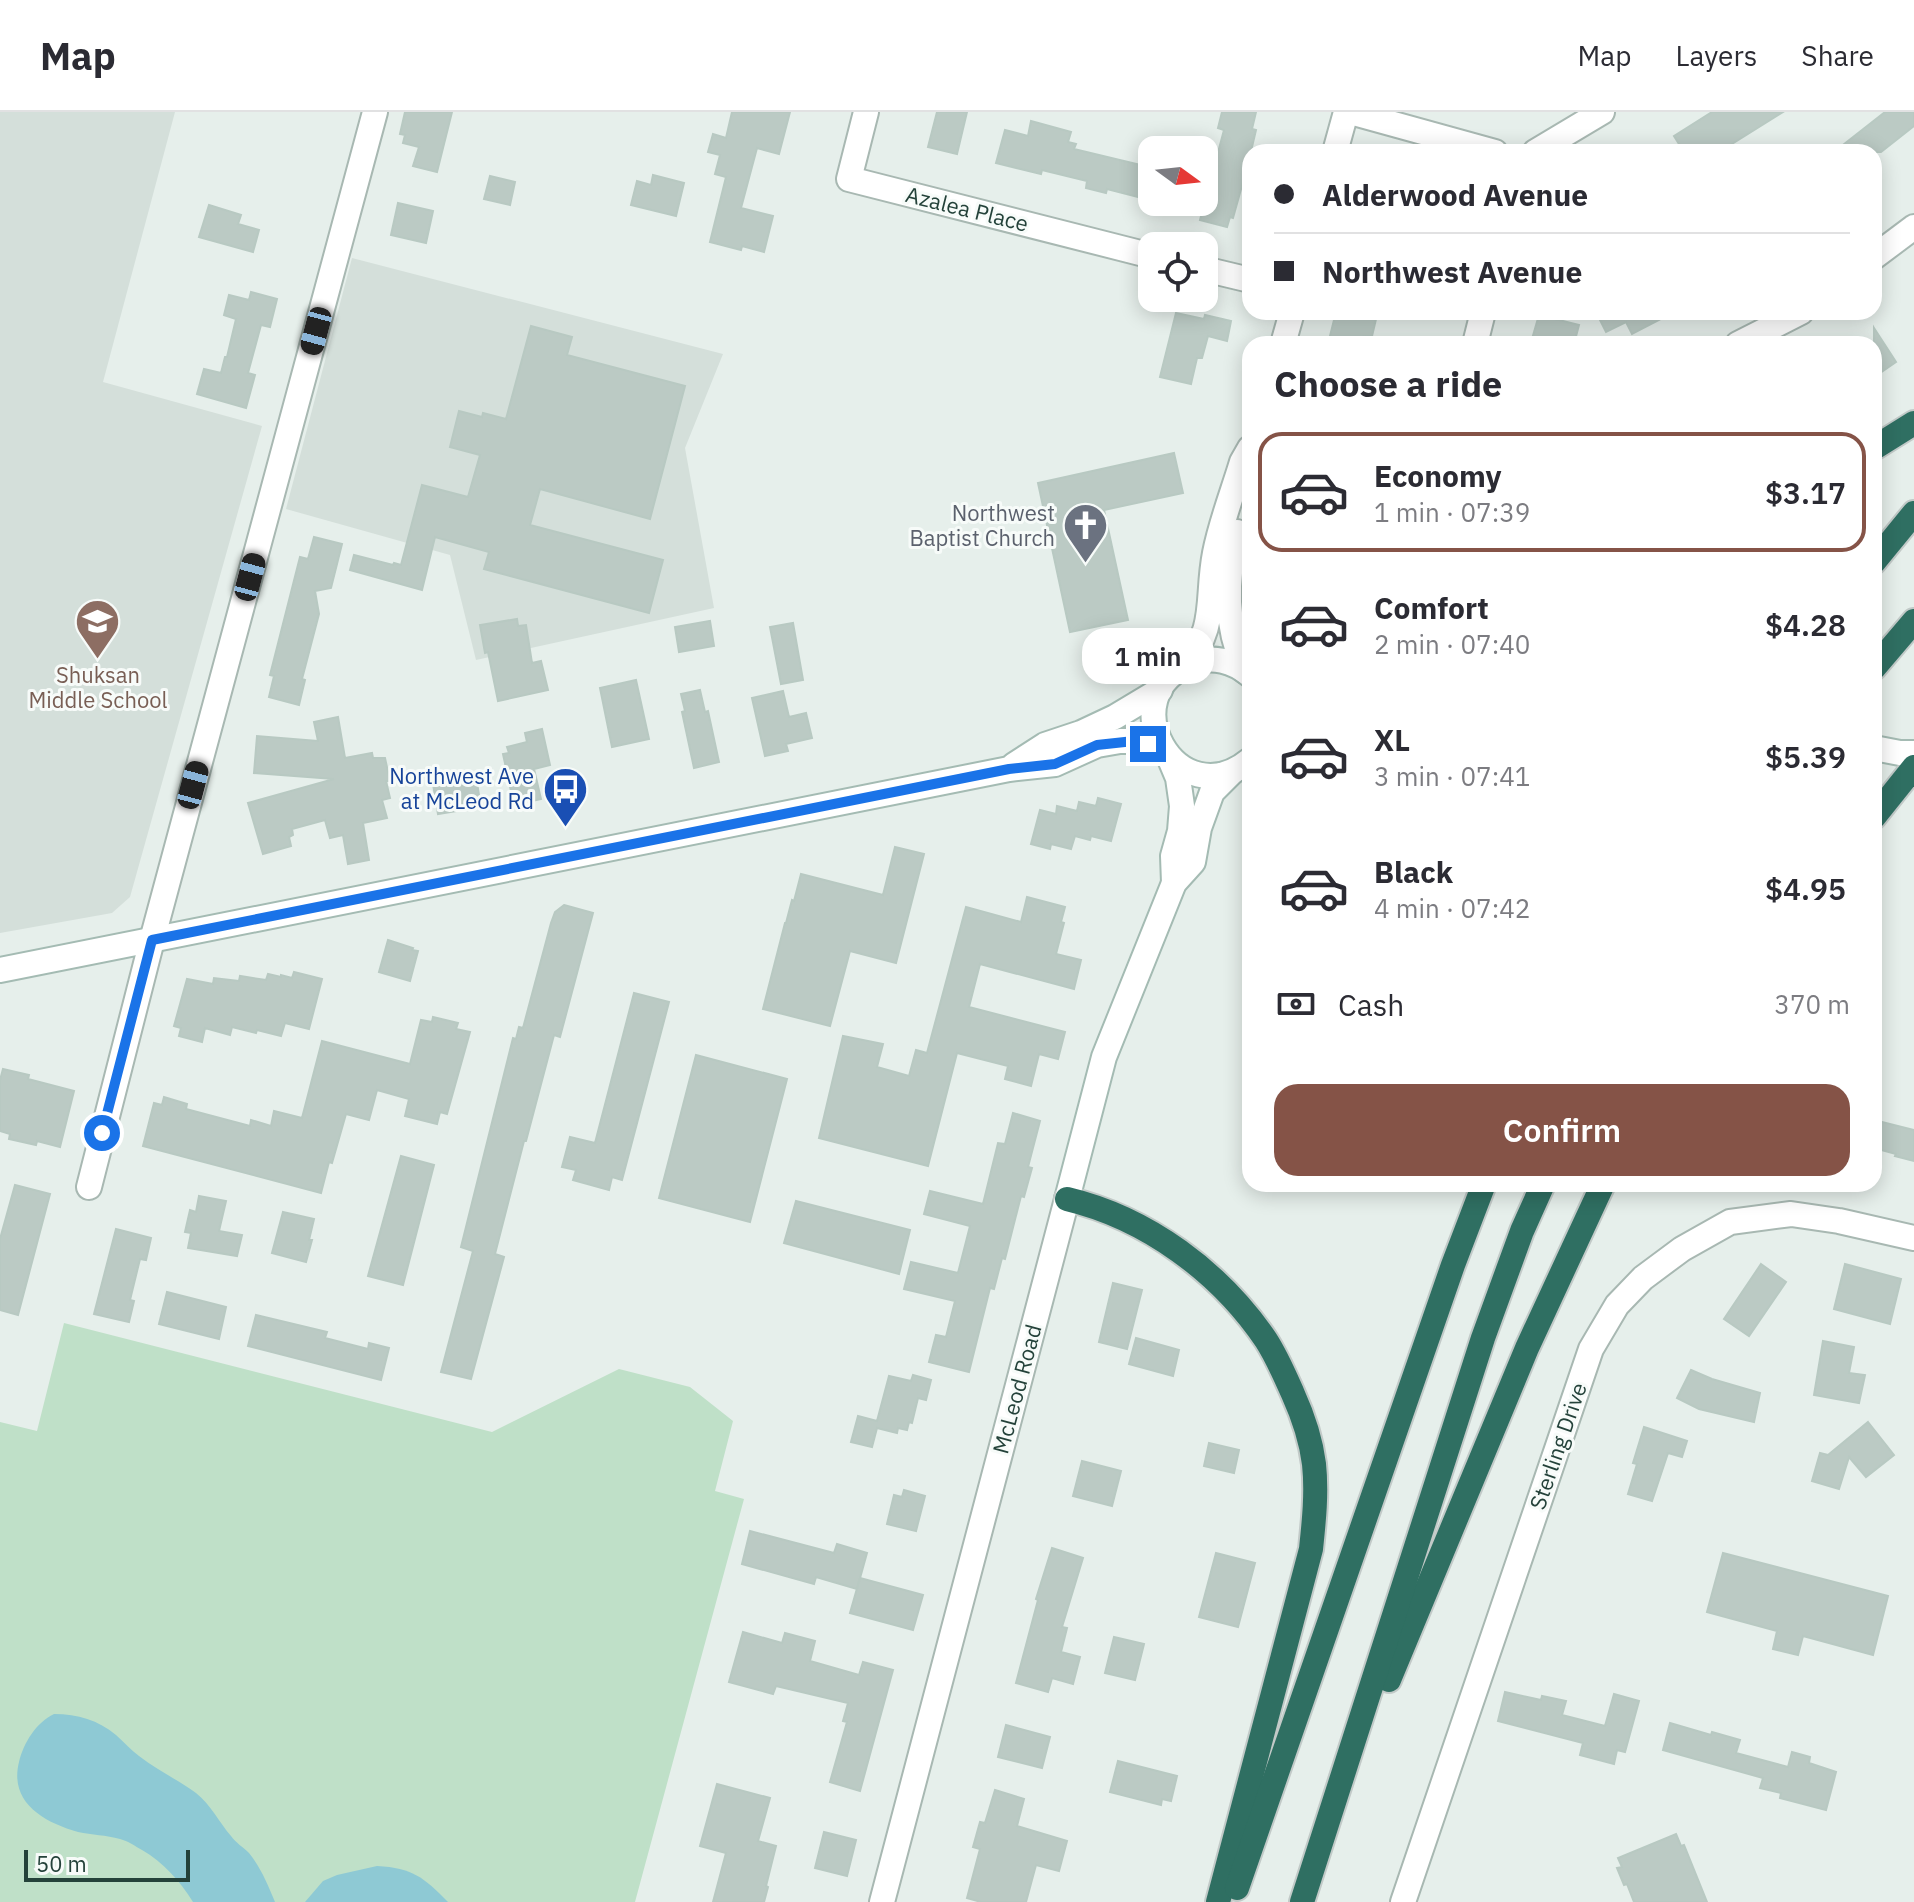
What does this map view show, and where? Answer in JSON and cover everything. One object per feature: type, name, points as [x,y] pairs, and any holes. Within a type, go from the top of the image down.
[{"type":"highway","points":[[1882,443],[1914,423]]},
{"type":"highway","points":[[1882,552],[1914,513]]},
{"type":"highway","points":[[1882,659],[1914,621]]},
{"type":"highway","points":[[1882,807],[1914,767]]},
{"type":"highway","points":[[1232,1902],[1442,1295],[1481,1192]]},
{"type":"highway","points":[[1316,1864],[1483,1338],[1539,1192]]},
{"type":"highway","points":[[1302,1902],[1407,1636],[1527,1348],[1599,1192]]},
{"type":"highway","points":[[1067,1199],[1103,1209],[1147,1230],[1191,1260],[1218,1284],[1266,1340],[1302,1416],[1314,1464],[1315,1511],[1311,1549],[1218,1902]]},
{"type":"street","points":[[89,1187],[152,940],[375,112]]},
{"type":"street","name":"Azalea Place","points":[[866,112],[849,179],[1138,252]]},
{"type":"street","points":[[1338,144],[1348,112],[1466,144]]},
{"type":"street","points":[[1548,144],[1602,112]]},
{"type":"street","points":[[1882,251],[1914,227]]},
{"type":"street","points":[[1218,272],[1242,278]]},
{"type":"street","points":[[1754,336],[1785,320]]},
{"type":"street","points":[[1184,666],[1202,642],[1208,624],[1215,550],[1242,462]]},
{"type":"street","points":[[1242,513],[1231,558],[1228,590],[1230,625],[1242,661]]},
{"type":"street","points":[[1009,769],[1045,745],[1115,717],[1160,690],[1184,666],[1212,659],[1230,662],[1242,669]]},
{"type":"street","name":"McLeod Road","points":[[1160,690],[1154,706],[1154,731],[1178,778],[1182,806],[1180,831],[1173,856],[1174,883]]},
{"type":"street","points":[[1882,739],[1914,737]]},
{"type":"street","points":[[0,970],[1009,769],[1055,764],[1097,745],[1109,743],[1134,741],[1165,753],[1195,774],[1214,775],[1241,766]]},
{"type":"street","points":[[1882,750],[1914,753]]},
{"type":"street","name":"McLeod Road","points":[[882,1902],[1104,1057],[1174,883],[1193,862],[1199,828],[1212,792],[1241,766]]},
{"type":"street","name":"Sterling Drive","points":[[1403,1902],[1591,1349],[1617,1305],[1643,1278],[1682,1249],[1730,1222],[1791,1214],[1914,1238]]},
{"type":"shaded area","name":"Shuksan Middle School","points":[[0,112],[175,112],[103,382],[262,426],[130,897],[112,913],[0,933]]},
{"type":"shaded area","points":[[352,258],[723,354],[685,448],[714,608],[476,660],[450,555],[286,509]]},
{"type":"green space","points":[[64,1323],[492,1432],[619,1369],[690,1387],[733,1421],[715,1491],[744,1499],[635,1902],[0,1902],[0,1422],[37,1431]]},
{"type":"water","points":[[54,1714],[71,1715],[102,1725],[146,1761],[196,1793],[249,1853],[275,1902],[193,1902],[164,1866],[134,1845],[120,1839],[65,1828],[41,1816],[24,1799],[17,1776],[24,1747],[42,1722]]},
{"type":"water","points":[[377,1866],[417,1875],[448,1902],[305,1902],[323,1881]]},
{"type":"building","points":[[405,112],[452,112],[437,172],[413,166],[419,147],[403,143],[405,135],[400,134]]},
{"type":"building","points":[[732,112],[790,112],[779,154],[757,148],[741,208],[773,216],[764,252],[710,242],[726,177],[715,174],[720,155],[708,152],[713,134],[726,138]]},
{"type":"building","points":[[937,112],[967,112],[957,154],[928,147]]},
{"type":"building","points":[[1222,112],[1256,112],[1253,144],[1242,144],[1242,186],[1233,218],[1230,217],[1227,227],[1200,220],[1201,216],[1218,216],[1218,152],[1224,130],[1218,128]]},
{"type":"building","points":[[1712,112],[1783,112],[1732,144],[1679,144],[1674,136]]},
{"type":"building","points":[[1885,112],[1914,112],[1914,126],[1882,151],[1882,144],[1844,144]]},
{"type":"building","points":[[1031,121],[1071,132],[1068,142],[1076,144],[1074,149],[1138,164],[1138,197],[1107,189],[1106,193],[1086,188],[1087,181],[1042,170],[1041,174],[996,163],[1005,130],[1028,136]]},
{"type":"building","points":[[653,175],[684,183],[676,216],[631,205],[637,181],[651,185]]},
{"type":"building","points":[[490,176],[515,182],[510,205],[484,199]]},
{"type":"building","points":[[398,203],[433,211],[426,243],[391,235]]},
{"type":"building","points":[[209,205],[241,215],[238,224],[259,230],[253,252],[199,237]]},
{"type":"building","points":[[251,292],[277,299],[270,327],[261,325],[248,373],[255,375],[246,408],[197,394],[204,369],[221,373],[227,357],[236,319],[224,315],[229,295],[249,300]]},
{"type":"building","points":[[1176,313],[1231,321],[1227,341],[1208,336],[1202,358],[1197,358],[1191,384],[1160,377]]},
{"type":"building","points":[[1334,320],[1376,320],[1372,336],[1330,336]]},
{"type":"building","points":[[1538,320],[1559,320],[1579,325],[1576,336],[1533,336]]},
{"type":"building","points":[[1600,320],[1659,320],[1632,334],[1626,322],[1606,332]]},
{"type":"building","points":[[531,326],[572,337],[567,355],[685,386],[650,519],[540,489],[530,525],[663,560],[649,613],[484,569],[489,552],[435,537],[422,590],[350,570],[354,555],[401,565],[422,485],[468,497],[480,455],[450,447],[459,411],[506,419]]},
{"type":"building","points":[[1882,340],[1896,362],[1882,372]]},
{"type":"building","name":"Northwest Baptist Church","points":[[1174,453],[1183,493],[1104,510],[1128,620],[1070,632],[1038,483]]},
{"type":"building","points":[[314,537],[342,544],[331,588],[315,591],[319,614],[302,679],[305,680],[299,705],[269,697],[274,676],[270,675],[300,557],[308,559]]},
{"type":"building","points":[[517,619],[518,626],[526,625],[532,663],[541,661],[548,690],[498,701],[480,625]]},
{"type":"building","points":[[710,621],[714,646],[679,652],[675,627]]},
{"type":"building","points":[[793,623],[803,680],[781,684],[770,627]]},
{"type":"building","points":[[636,680],[649,739],[612,747],[600,688]]},
{"type":"building","points":[[700,690],[719,762],[694,768],[681,694]]},
{"type":"building","points":[[783,691],[789,717],[806,713],[812,738],[786,744],[788,751],[765,756],[752,698]]},
{"type":"building","points":[[338,717],[345,758],[372,753],[373,758],[385,758],[390,781],[386,781],[390,798],[382,800],[387,818],[363,823],[369,860],[348,864],[343,835],[330,838],[325,820],[292,829],[293,835],[289,837],[291,846],[263,854],[248,803],[334,779],[254,773],[257,736],[318,741],[314,722]]},
{"type":"building","points":[[542,729],[550,765],[534,769],[541,799],[514,805],[503,754],[509,753],[507,747],[527,742],[525,733]]},
{"type":"building","points":[[476,777],[481,807],[438,814],[433,784]]},
{"type":"building","points":[[1098,798],[1121,804],[1111,841],[1075,836],[1071,849],[1051,844],[1050,849],[1031,844],[1040,810],[1056,814],[1057,806],[1077,811],[1079,802],[1096,806]]},
{"type":"building","points":[[895,847],[924,854],[896,963],[850,951],[830,1026],[763,1009],[801,874],[883,895]]},
{"type":"building","points":[[1027,897],[1065,907],[1056,954],[1081,960],[1074,989],[980,964],[969,1007],[1065,1032],[1058,1059],[1039,1054],[1031,1086],[1005,1079],[1008,1066],[957,1053],[928,1166],[819,1138],[843,1036],[883,1044],[877,1067],[909,1076],[916,1050],[927,1053],[966,907],[1021,922]]},
{"type":"building","points":[[564,905],[593,913],[560,1037],[554,1035],[524,1141],[495,1254],[504,1257],[471,1379],[441,1372],[473,1251],[461,1247],[513,1038],[516,1039],[519,1027],[523,1028],[555,912]]},
{"type":"building","points":[[388,940],[418,951],[410,981],[379,972]]},
{"type":"building","points":[[294,972],[322,979],[309,1029],[285,1023],[281,1036],[232,1027],[230,1035],[205,1028],[202,1042],[179,1036],[181,1028],[174,1026],[187,979],[213,984],[214,978],[239,981],[240,976],[266,980],[268,974],[292,978]]},
{"type":"building","points":[[634,993],[669,1002],[622,1180],[612,1177],[609,1190],[573,1180],[576,1170],[562,1167],[570,1137],[595,1143]]},
{"type":"building","points":[[433,1017],[458,1023],[456,1029],[470,1032],[447,1114],[440,1112],[437,1124],[405,1116],[409,1099],[377,1090],[369,1120],[346,1114],[321,1193],[143,1146],[154,1103],[162,1105],[164,1097],[187,1104],[186,1109],[250,1126],[251,1120],[271,1126],[274,1111],[302,1118],[322,1041],[410,1064],[421,1020],[432,1022]]},
{"type":"building","points":[[696,1055],[787,1079],[750,1222],[659,1198]]},
{"type":"building","points":[[3,1069],[74,1091],[60,1147],[9,1139],[10,1134],[0,1131],[0,1080]]},
{"type":"building","points":[[1013,1113],[1040,1121],[1024,1197],[1021,1196],[994,1289],[990,1288],[969,1372],[929,1362],[936,1335],[946,1337],[955,1301],[904,1289],[911,1262],[958,1273],[970,1226],[924,1214],[930,1191],[983,1204],[998,1143],[1005,1144]]},
{"type":"building","points":[[1882,1122],[1914,1130],[1914,1161],[1882,1150]]},
{"type":"building","points":[[401,1156],[434,1165],[403,1285],[368,1276]]},
{"type":"building","points":[[15,1185],[50,1194],[18,1315],[0,1310],[0,1239]]},
{"type":"building","points":[[199,1196],[226,1201],[219,1231],[242,1235],[237,1256],[188,1248],[191,1233],[185,1232],[190,1210],[196,1212]]},
{"type":"building","points":[[796,1201],[910,1230],[899,1274],[784,1243]]},
{"type":"building","points":[[283,1212],[314,1219],[306,1262],[272,1253]]},
{"type":"building","points":[[116,1229],[151,1238],[146,1260],[140,1259],[130,1300],[134,1301],[129,1322],[94,1314]]},
{"type":"building","points":[[1761,1264],[1786,1282],[1749,1336],[1724,1319]]},
{"type":"building","points":[[1845,1264],[1901,1279],[1890,1324],[1834,1309]]},
{"type":"building","points":[[1113,1283],[1142,1290],[1127,1349],[1099,1342]]},
{"type":"building","points":[[167,1292],[226,1307],[219,1339],[159,1324]]},
{"type":"building","points":[[256,1315],[327,1332],[325,1338],[368,1349],[369,1343],[389,1348],[381,1380],[248,1346]]},
{"type":"building","points":[[1136,1338],[1179,1350],[1173,1376],[1129,1364]]},
{"type":"building","points":[[1823,1341],[1854,1347],[1849,1373],[1865,1375],[1859,1403],[1814,1395]]},
{"type":"building","points":[[1691,1370],[1760,1393],[1754,1422],[1699,1409],[1677,1398]]},
{"type":"building","points":[[913,1375],[931,1380],[926,1400],[918,1398],[912,1423],[909,1422],[907,1430],[898,1428],[897,1433],[877,1428],[872,1447],[851,1442],[858,1416],[877,1421],[889,1376],[911,1381]]},
{"type":"building","points":[[1868,1422],[1894,1455],[1866,1477],[1849,1457],[1839,1489],[1812,1481],[1820,1453],[1828,1455]]},
{"type":"building","points":[[1644,1427],[1687,1441],[1682,1457],[1668,1453],[1652,1501],[1628,1494]]},
{"type":"building","points":[[1209,1443],[1239,1450],[1234,1473],[1204,1466]]},
{"type":"building","points":[[1082,1461],[1121,1471],[1112,1506],[1073,1496]]},
{"type":"building","points":[[904,1490],[925,1496],[916,1531],[887,1524],[894,1495],[902,1497]]},
{"type":"building","points":[[750,1531],[834,1553],[837,1544],[867,1553],[857,1589],[816,1577],[814,1584],[742,1564]]},
{"type":"building","points":[[1052,1548],[1083,1558],[1062,1627],[1067,1628],[1061,1652],[1080,1657],[1073,1684],[1052,1678],[1048,1692],[1016,1683]]},
{"type":"building","points":[[1216,1553],[1255,1563],[1238,1627],[1199,1617]]},
{"type":"building","points":[[1723,1553],[1888,1596],[1873,1655],[1803,1636],[1798,1655],[1773,1649],[1777,1631],[1707,1612]]},
{"type":"building","points":[[860,1578],[923,1595],[913,1630],[850,1613]]},
{"type":"building","points":[[743,1632],[782,1643],[785,1633],[815,1641],[810,1661],[859,1675],[863,1662],[893,1670],[860,1791],[830,1782],[847,1722],[843,1721],[848,1703],[776,1686],[773,1694],[729,1682]]},
{"type":"building","points":[[1114,1637],[1144,1644],[1135,1680],[1105,1673]]},
{"type":"building","points":[[1505,1692],[1541,1700],[1542,1696],[1566,1701],[1562,1715],[1605,1726],[1614,1694],[1639,1701],[1625,1752],[1617,1750],[1614,1764],[1580,1755],[1583,1743],[1498,1721]]},
{"type":"building","points":[[1670,1723],[1740,1740],[1736,1753],[1788,1767],[1792,1752],[1810,1757],[1809,1763],[1836,1772],[1826,1810],[1780,1798],[1781,1793],[1760,1788],[1763,1778],[1663,1750]]},
{"type":"building","points":[[1006,1725],[1050,1737],[1042,1768],[998,1757]]},
{"type":"building","points":[[1118,1761],[1177,1776],[1171,1801],[1162,1799],[1161,1805],[1110,1792]]},
{"type":"building","points":[[717,1784],[770,1798],[758,1841],[776,1846],[764,1902],[713,1902],[726,1853],[700,1846]]},
{"type":"building","points":[[995,1790],[1024,1799],[1017,1826],[1067,1841],[1059,1871],[1036,1865],[1026,1902],[981,1902],[967,1898],[980,1849],[973,1847],[980,1822],[985,1823]]},
{"type":"building","points":[[824,1832],[856,1840],[847,1876],[815,1868]]},
{"type":"building","points":[[1676,1834],[1681,1846],[1684,1845],[1707,1902],[1634,1902],[1617,1868],[1622,1867],[1618,1858]]},
{"type":"place","name":"Northwest Baptist Church","points":[[1086,565]]},
{"type":"place","name":"Shuksan Middle School","points":[[98,661]]},
{"type":"place","name":"Northwest Ave at McLeod Rd","points":[[565,828]]},
{"type":"route","points":[[102,1133],[152,940],[1009,769],[1055,764],[1097,745],[1120,741],[1148,744]]}]
